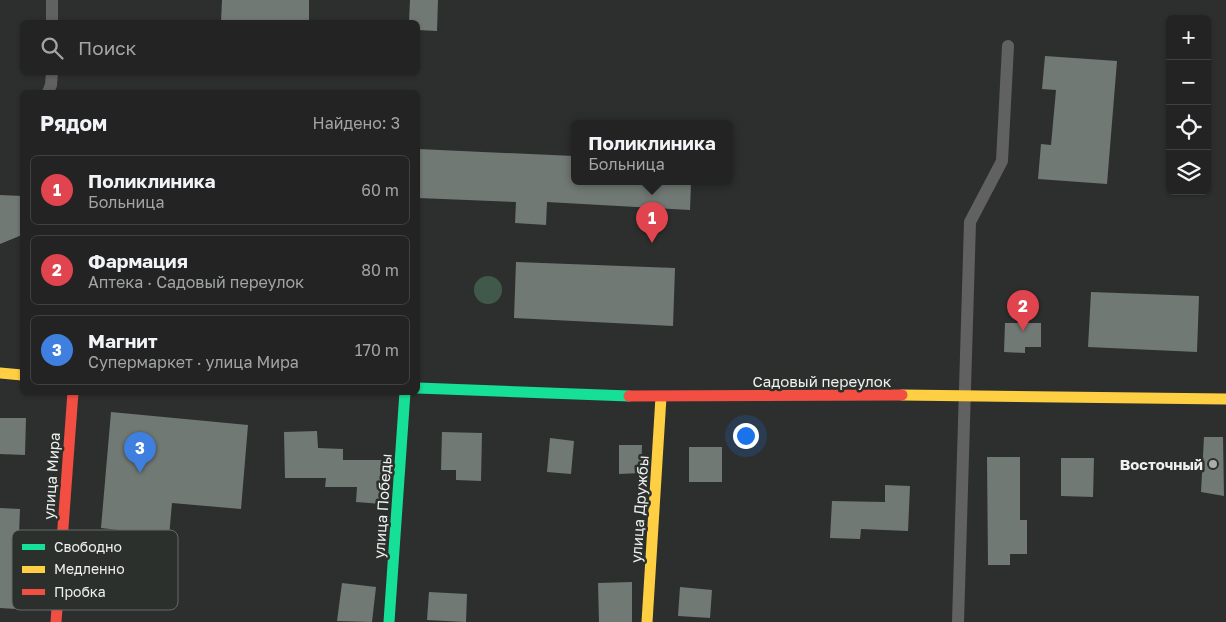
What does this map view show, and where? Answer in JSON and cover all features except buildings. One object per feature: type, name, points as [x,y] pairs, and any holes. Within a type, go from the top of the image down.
[{"type":"street","points":[[0,373],[20,376]]},
{"type":"street","name":"Садовый переулок","points":[[420,388],[661,397],[964,395],[1226,399]]},
{"type":"street","name":"улица Мира","points":[[62,530],[72,395]]},
{"type":"street","name":"улица Победы","points":[[389,622],[406,395]]},
{"type":"street","name":"улица Дружбы","points":[[647,622],[661,397]]},
{"type":"lane","points":[[52,0],[52,20]]},
{"type":"lane","points":[[958,622],[970,222],[1002,162],[1008,46]]},
{"type":"lane","points":[[48,90],[51,75]]},
{"type":"green space","points":[[488,276],[498,280],[502,290],[498,300],[488,304],[478,300],[474,290],[478,280]]},
{"type":"traffic: fast","points":[[420,388],[629,396]]},
{"type":"traffic: fast","points":[[389,622],[405,395]]},
{"type":"traffic: slow","points":[[0,373],[20,375]]},
{"type":"traffic: slow","points":[[902,395],[1226,399]]},
{"type":"traffic: slow","points":[[647,622],[661,397]]},
{"type":"traffic: jam","points":[[63,530],[73,395]]},
{"type":"traffic: jam","points":[[629,396],[902,395]]},
{"type":"traffic: jam","points":[[56,622],[57,610]]},
{"type":"place","name":"Поликлиника","points":[[652,243]]},
{"type":"place","name":"Фармация","points":[[1023,331]]},
{"type":"place","name":"Восточный","points":[[1213,464]]},
{"type":"place","name":"Магнит","points":[[140,473]]}]
